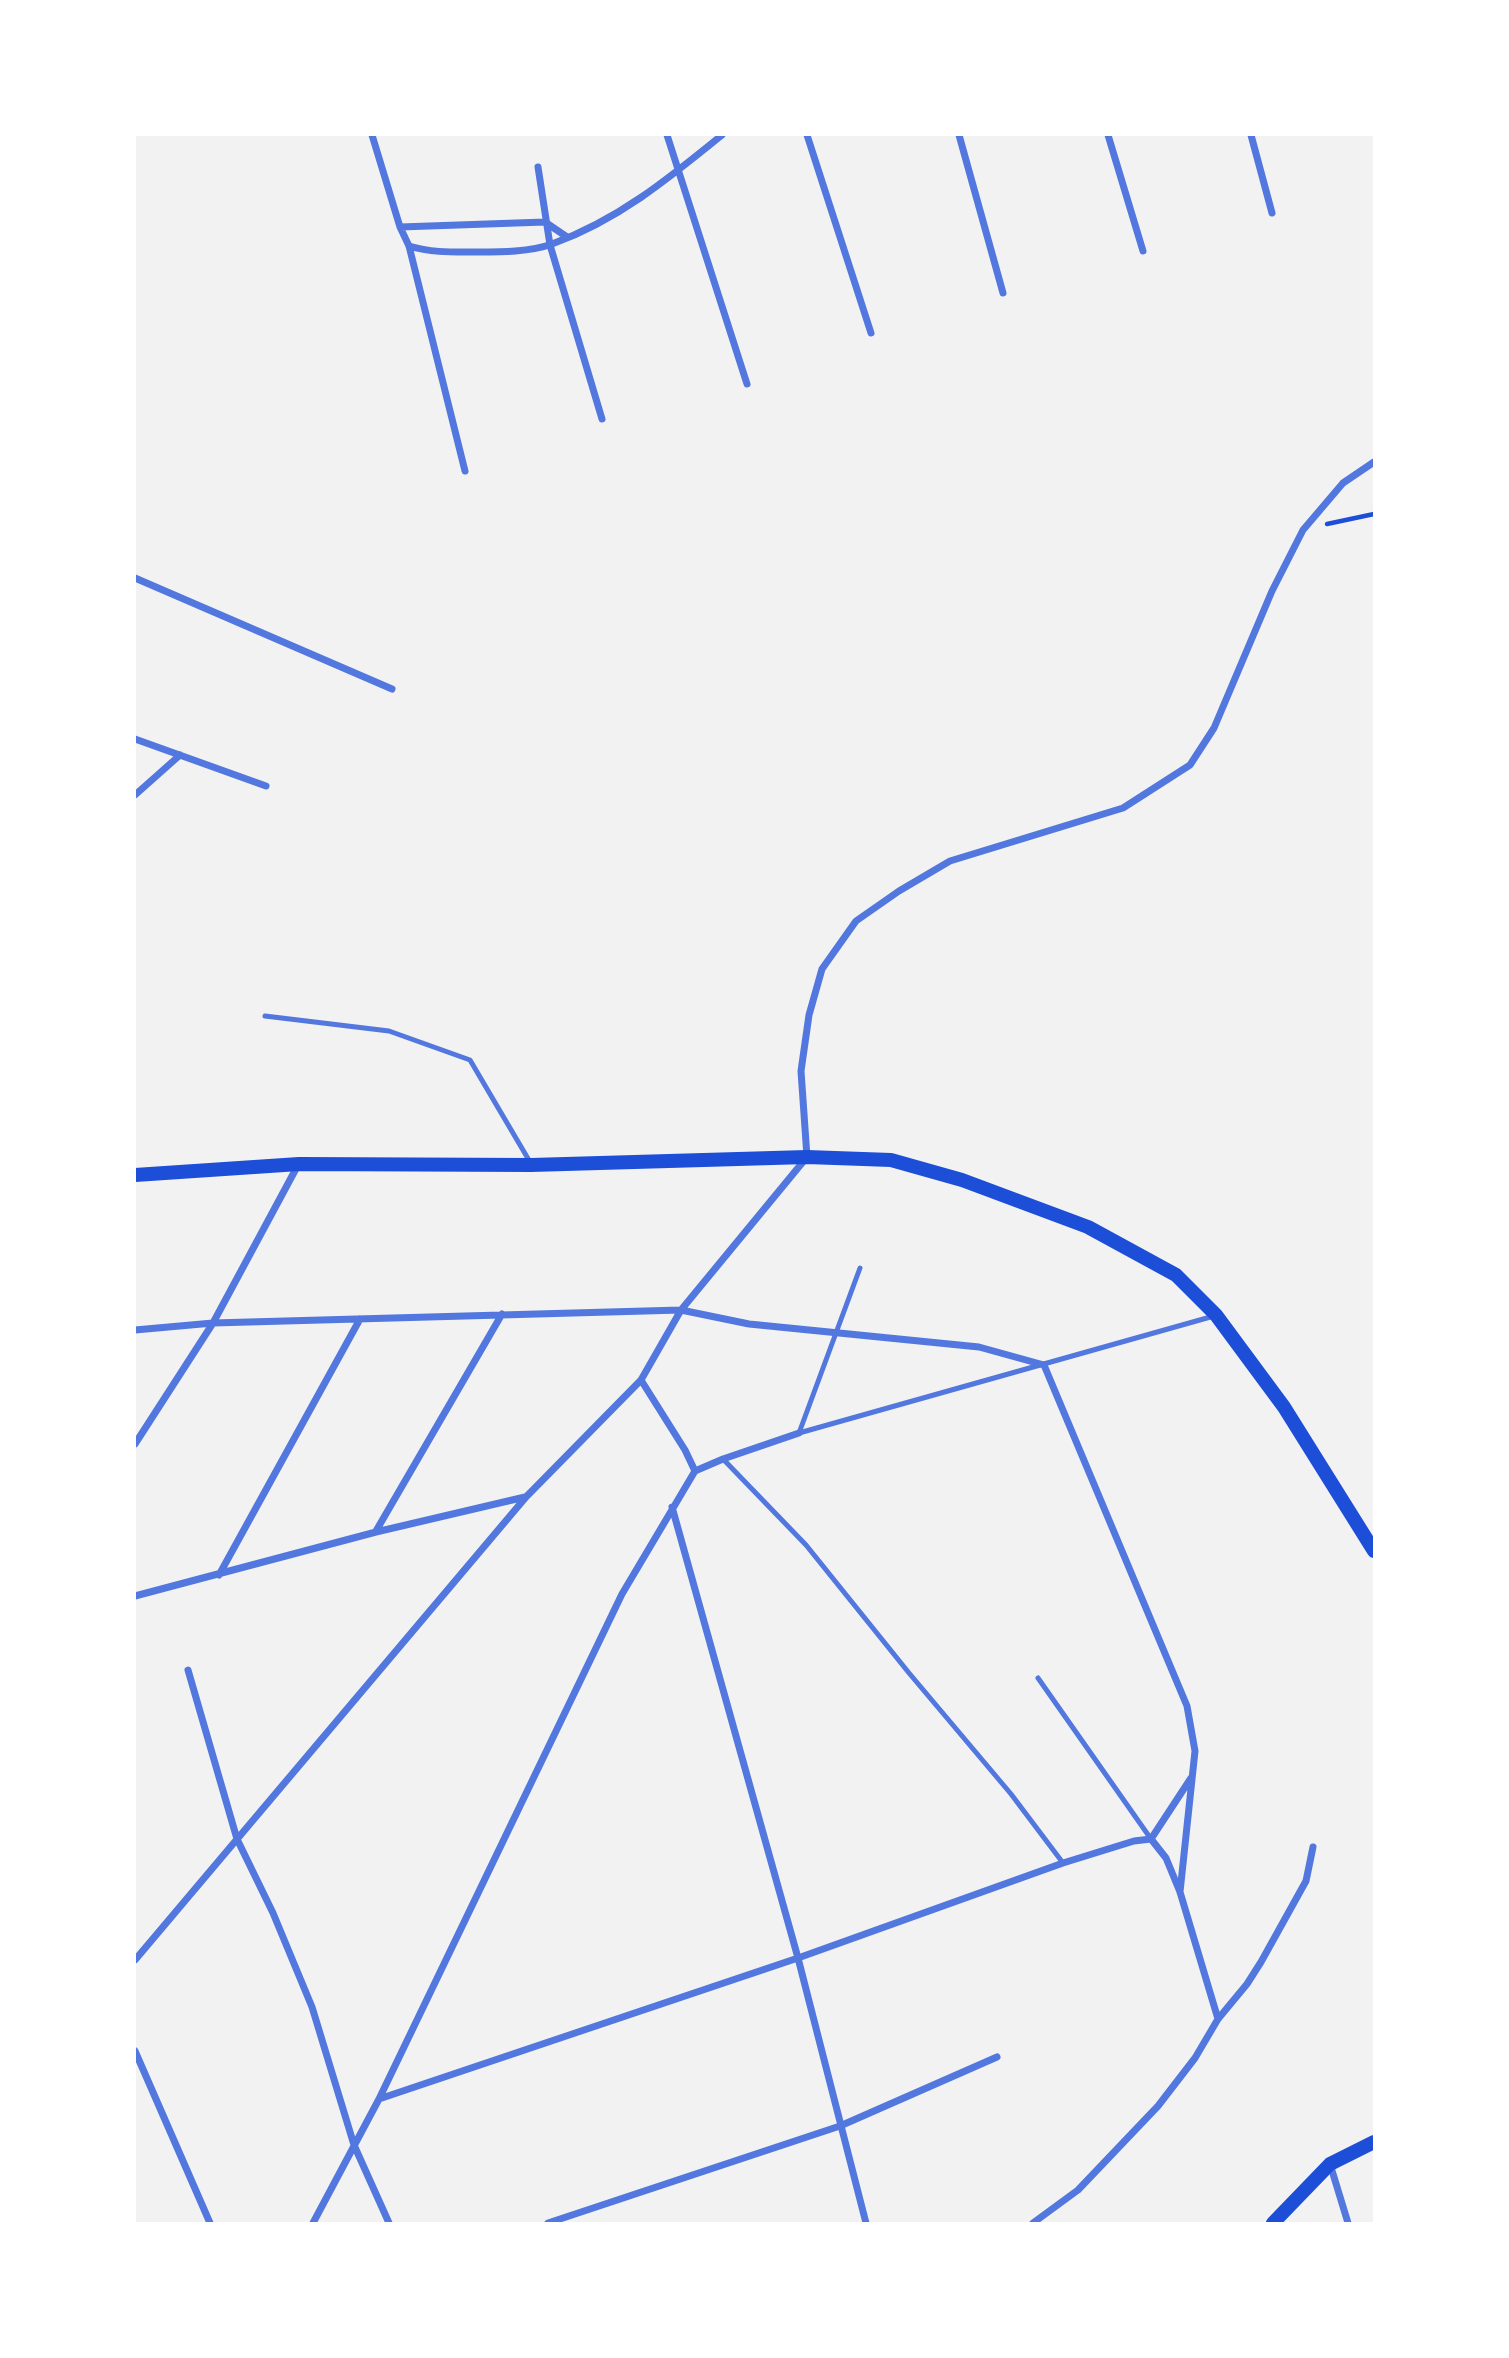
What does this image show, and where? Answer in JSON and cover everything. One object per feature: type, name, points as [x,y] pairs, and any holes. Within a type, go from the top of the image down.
[{"type":"main road","points":[[135,1175],[299,1164],[531,1165],[807,1157],[891,1160],[962,1180],[1088,1227],[1176,1275],[1216,1315],[1284,1407],[1374,1551]]},
{"type":"main road","points":[[1273,2223],[1330,2164],[1374,2142]]},
{"type":"street","points":[[372,135],[400,227],[409,246],[465,471]]},
{"type":"street","points":[[667,135],[747,384]]},
{"type":"street","points":[[409,246],[430,252],[499,252],[550,245],[621,213],[722,135]]},
{"type":"street","points":[[807,135],[871,333]]},
{"type":"street","points":[[958,135],[1003,293]]},
{"type":"street","points":[[1108,135],[1143,251]]},
{"type":"street","points":[[1251,135],[1272,213]]},
{"type":"street","points":[[538,167],[550,245],[602,419]]},
{"type":"street","points":[[400,227],[545,222],[567,237]]},
{"type":"street","points":[[135,1960],[526,1497],[641,1380],[681,1310],[807,1157],[802,1071],[809,1015],[822,970],[856,921],[899,891],[950,861],[1123,808],[1190,765],[1214,728],[1272,591],[1303,530],[1343,483],[1374,462]]},
{"type":"street","points":[[135,578],[392,689]]},
{"type":"street","points":[[135,739],[266,786]]},
{"type":"street","points":[[135,795],[180,755]]},
{"type":"street","points":[[135,1444],[213,1323],[299,1164]]},
{"type":"street","points":[[135,1330],[213,1323],[681,1310],[749,1324],[979,1347],[1044,1365],[1187,1706],[1195,1751],[1180,1892]]},
{"type":"street","points":[[376,1532],[502,1314]]},
{"type":"street","points":[[219,1575],[360,1319]]},
{"type":"street","points":[[641,1380],[685,1450],[695,1471]]},
{"type":"street","points":[[313,2223],[379,2099],[622,1594],[672,1507],[695,1471],[799,1433]]},
{"type":"street","points":[[135,1596],[376,1532],[526,1497]]},
{"type":"street","points":[[672,1507],[798,1958],[866,2223]]},
{"type":"street","points":[[188,1670],[237,1839],[274,1913],[313,2007],[354,2146],[389,2223]]},
{"type":"street","points":[[379,2099],[798,1958],[1063,1863],[1135,1841],[1151,1839],[1192,1776]]},
{"type":"street","points":[[1151,1839],[1166,1858],[1180,1892],[1218,2019]]},
{"type":"street","points":[[1033,2223],[1078,2190],[1158,2106],[1195,2058],[1218,2019],[1254,1973],[1306,1881],[1313,1847]]},
{"type":"street","points":[[135,2051],[210,2223]]},
{"type":"street","points":[[548,2223],[840,2126],[997,2057]]},
{"type":"street","points":[[1330,2164],[1348,2223]]},
{"type":"lane","points":[[265,1016],[389,1031],[470,1060],[531,1165]]},
{"type":"lane","points":[[799,1433],[860,1268]]},
{"type":"lane","points":[[799,1433],[1216,1315]]},
{"type":"lane","points":[[723,1459],[806,1545],[1011,1794],[1063,1863]]},
{"type":"lane","points":[[1038,1678],[1151,1839]]},
{"type":"path","points":[[1303,530],[1374,514]]}]
